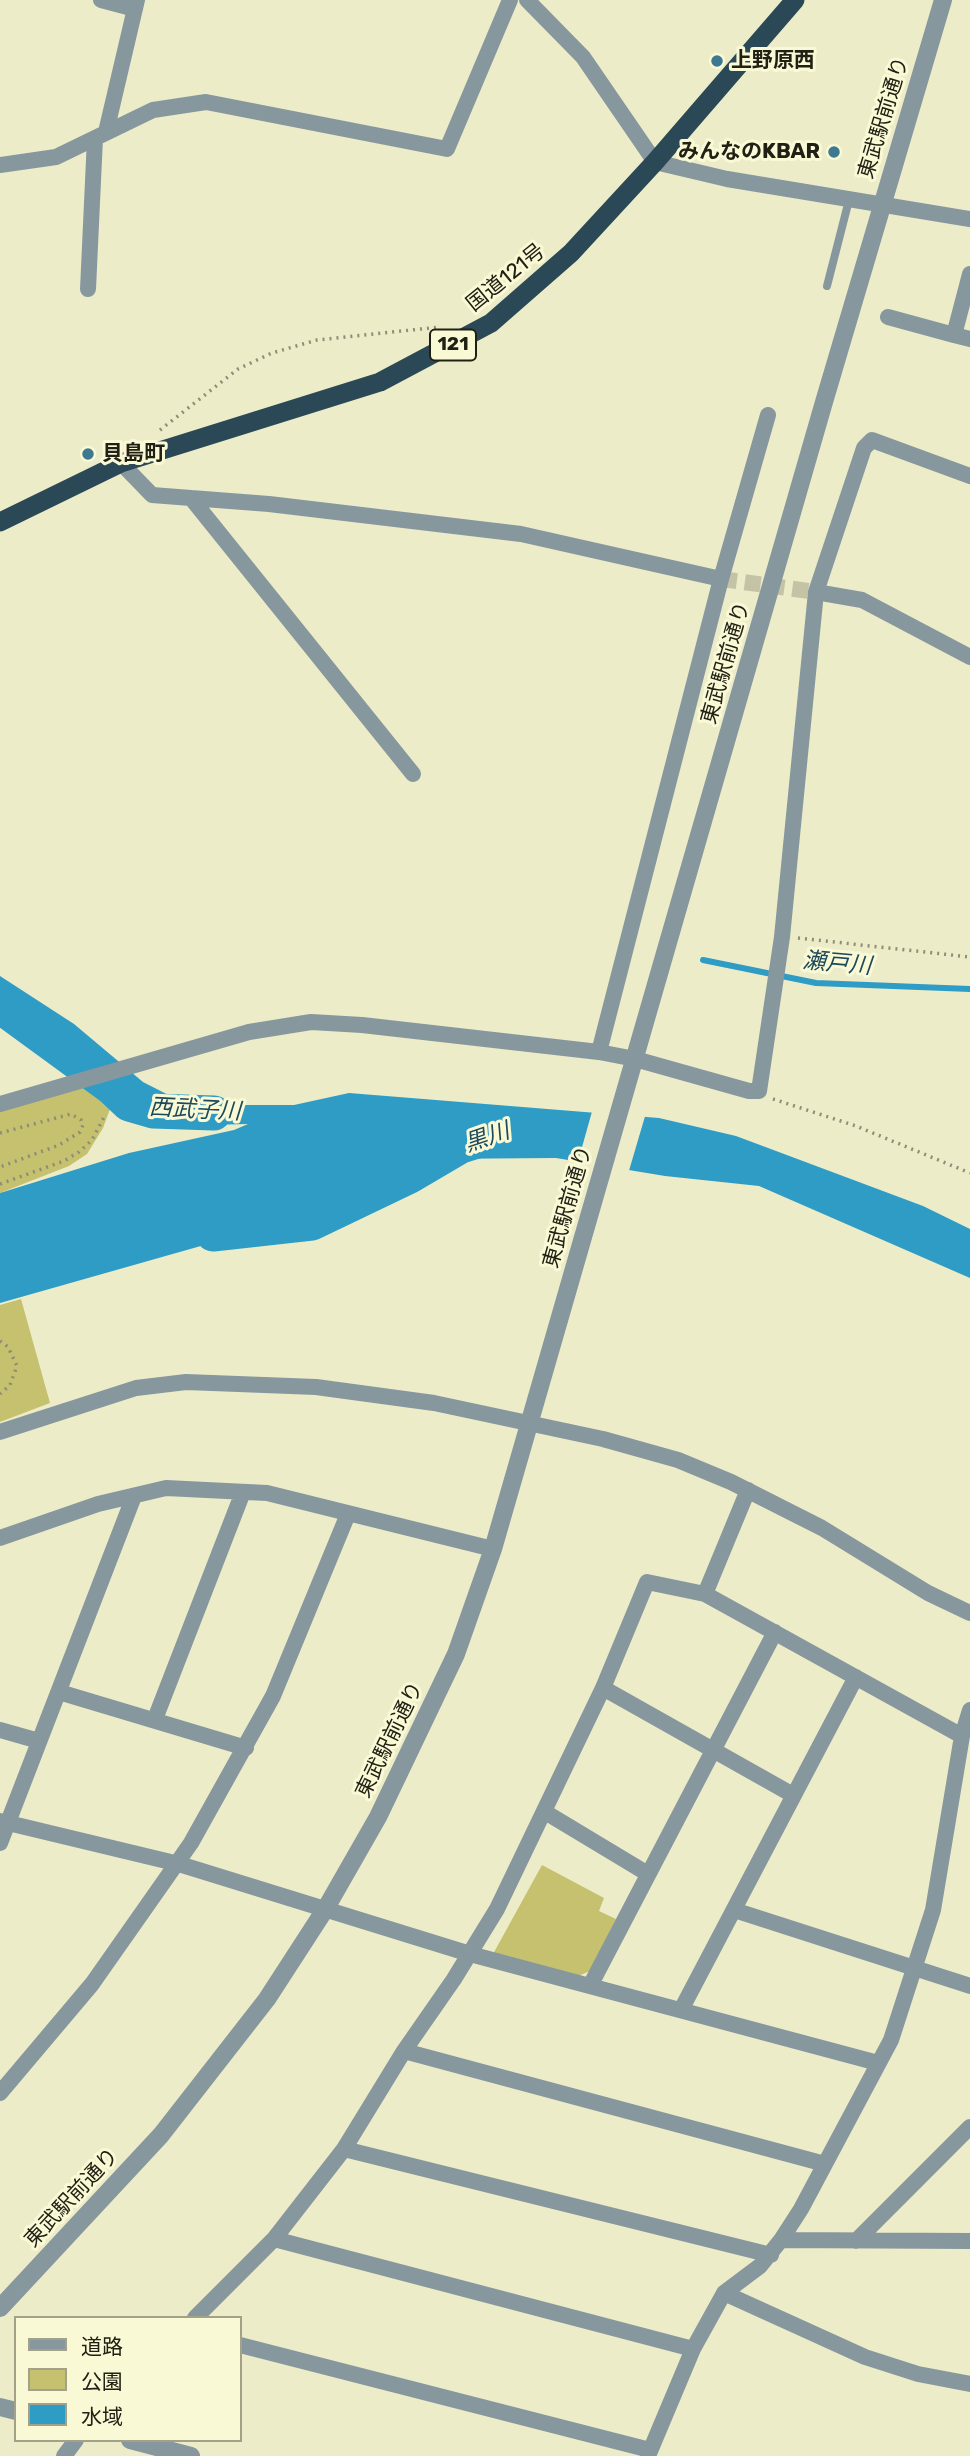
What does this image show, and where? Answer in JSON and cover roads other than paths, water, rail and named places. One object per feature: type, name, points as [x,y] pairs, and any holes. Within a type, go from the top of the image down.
[{"type":"highway","name":"国道121号","points":[[0,522],[121,463],[380,382],[438,354],[491,323],[571,253],[655,162],[795,0]]},
{"type":"street","points":[[88,289],[101,135],[136,5],[101,0]]},
{"type":"street","points":[[0,165],[56,157],[153,110],[206,102],[447,149],[510,0]]},
{"type":"street","points":[[527,0],[583,57],[655,162],[727,179],[970,219]]},
{"type":"street","name":"東武駅前通り","points":[[0,2308],[123,2177],[198,2090],[267,1999],[326,1908],[378,1817],[456,1654],[493,1549],[943,0]]},
{"type":"street","points":[[954,335],[970,274]]},
{"type":"street","points":[[888,317],[970,340]]},
{"type":"street","points":[[598,1052],[721,579],[768,415]]},
{"type":"street","points":[[0,1104],[249,1032],[311,1022],[362,1025],[598,1052],[633,1067],[759,1091],[782,937],[816,592],[864,448],[872,440],[970,476]]},
{"type":"street","points":[[121,463],[152,495],[521,534],[721,579]]},
{"type":"street","points":[[191,498],[412,774]]},
{"type":"street","points":[[816,592],[862,600],[970,657]]},
{"type":"street","points":[[0,1432],[68,1407],[136,1388],[186,1382],[273,1384],[365,1392],[531,1416],[678,1460],[748,1490],[822,1528],[928,1593],[970,1613]]},
{"type":"street","points":[[0,1538],[98,1504],[166,1488],[267,1493],[493,1549]]},
{"type":"street","points":[[705,1594],[748,1490]]},
{"type":"street","points":[[155,1719],[243,1492]]},
{"type":"street","points":[[0,1843],[4,1821],[59,1692],[134,1496]]},
{"type":"street","points":[[0,2093],[92,1984],[178,1864],[246,1748],[298,1643],[348,1514]]},
{"type":"street","points":[[197,2316],[274,2239],[344,2149],[404,2051],[470,1954],[497,1909],[545,1812],[603,1688],[647,1582],[705,1594],[962,1736]]},
{"type":"street","points":[[590,1986],[775,1632]]},
{"type":"street","points":[[681,2010],[856,1677]]},
{"type":"street","points":[[603,1688],[793,1795]]},
{"type":"street","points":[[59,1692],[246,1748]]},
{"type":"street","points":[[242,2346],[649,2453],[693,2348],[724,2293],[771,2255],[781,2240],[891,2040],[933,1910],[962,1736],[970,1710]]},
{"type":"street","points":[[0,1730],[39,1741]]},
{"type":"street","points":[[545,1812],[648,1874]]},
{"type":"street","points":[[4,1821],[178,1864],[470,1954],[878,2063]]},
{"type":"street","points":[[734,1910],[915,1966],[970,1986]]},
{"type":"street","points":[[404,2051],[825,2164]]},
{"type":"street","points":[[856,2241],[970,2127]]},
{"type":"street","points":[[344,2149],[771,2255]]},
{"type":"street","points":[[274,2239],[693,2348]]},
{"type":"street","points":[[781,2240],[970,2241]]},
{"type":"street","points":[[724,2293],[864,2357],[918,2374],[970,2384]]},
{"type":"street","points":[[138,2442],[191,2456]]},
{"type":"lane","points":[[827,286],[849,200]]},
{"type":"water","points":[[0,976],[74,1024],[143,1082],[188,1105],[294,1105],[349,1093],[659,1118],[736,1136],[923,1206],[970,1229],[970,1278],[759,1186],[665,1176],[556,1158],[431,1159],[310,1215],[0,1303],[0,1193],[129,1153],[234,1130],[248,1124],[206,1125],[134,1099],[77,1048],[0,995]]},
{"type":"waterway","name":"瀬戸川","points":[[703,960],[816,983],[970,989]]},
{"type":"waterway","name":"西武子川","points":[[0,1006],[111,1087],[129,1104],[153,1111],[214,1113]]},
{"type":"waterway","name":"黒川","points":[[213,1234],[312,1223],[410,1176],[461,1146],[483,1139]]},
{"type":"tunnel","points":[[721,579],[816,592]]},
{"type":"place","name":"上野原西","points":[[717,61]]},
{"type":"place","name":"みんなのKBAR","points":[[834,152]]},
{"type":"place","name":"貝島町","points":[[88,454]]}]
